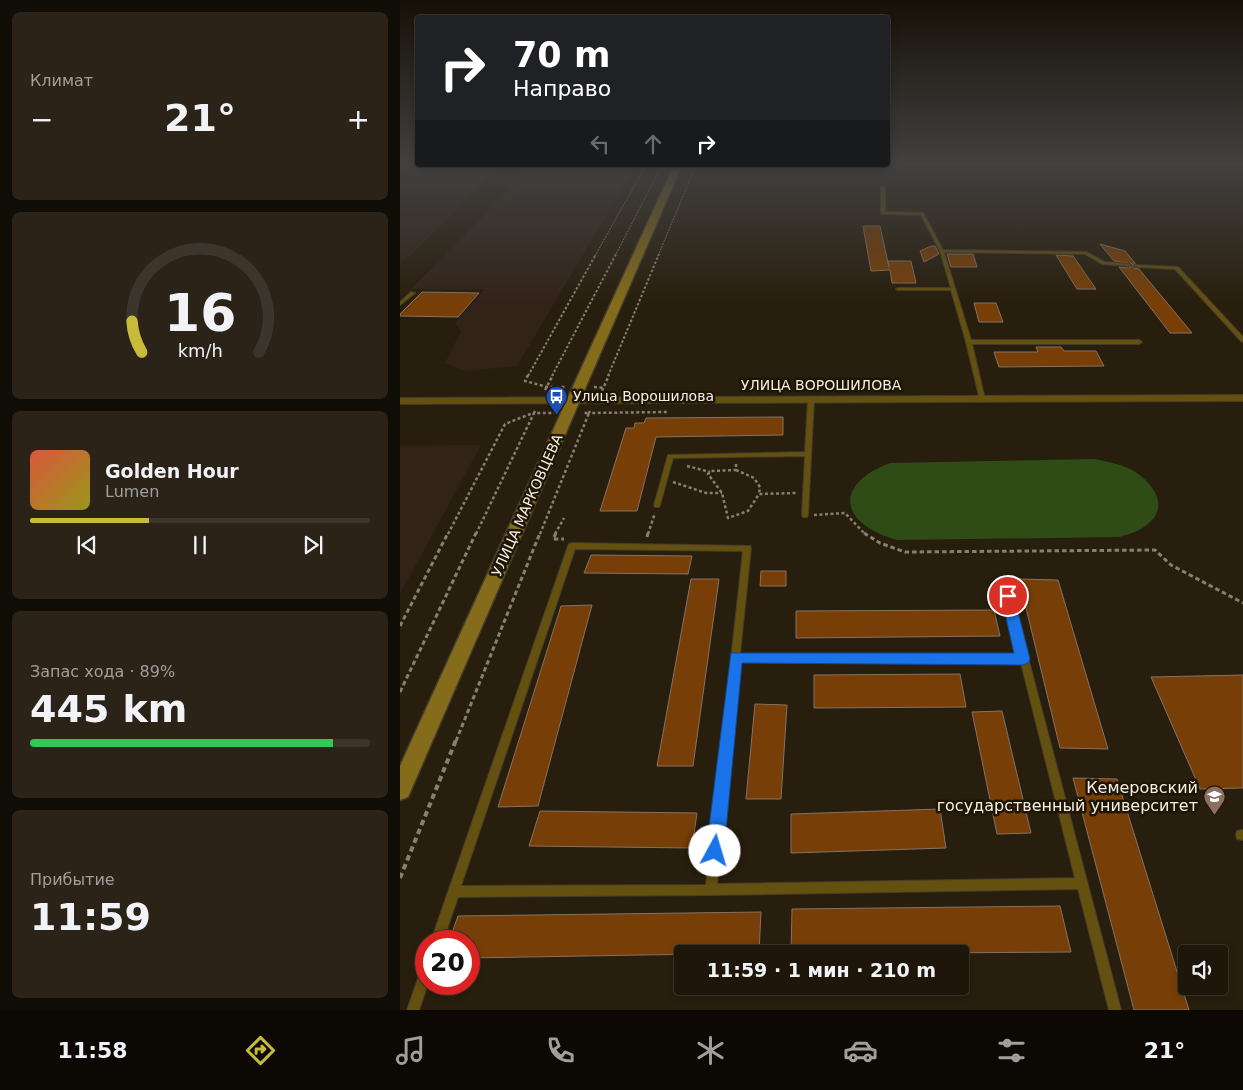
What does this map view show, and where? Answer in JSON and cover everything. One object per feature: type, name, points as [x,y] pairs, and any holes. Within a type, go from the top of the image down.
[{"type":"main road","name":"УЛИЦА МАРКОВЦЕВА","points":[[400,790],[658,210]]},
{"type":"street","name":"УЛИЦА ВОРОШИЛОВА","points":[[400,401],[540,401],[571,407],[811,400],[1243,398]]},
{"type":"lane","points":[[883,210],[883,213],[922,214],[942,252],[970,342],[982,399]]},
{"type":"lane","points":[[942,252],[1086,253],[1104,262],[1128,265]]},
{"type":"lane","points":[[1137,266],[1176,268],[1243,340]]},
{"type":"lane","points":[[898,289],[954,289]]},
{"type":"lane","points":[[400,304],[413,293]]},
{"type":"lane","points":[[970,342],[1139,342]]},
{"type":"lane","points":[[805,515],[811,400]]},
{"type":"lane","points":[[657,505],[670,456],[808,454]]},
{"type":"lane","points":[[441,930],[572,546],[747,548],[711,890]]},
{"type":"lane","points":[[1004,580],[1115,1010]]},
{"type":"lane","points":[[736,657],[1023,659]]},
{"type":"lane","points":[[454,892],[711,890],[1082,883]]},
{"type":"lane","points":[[413,1010],[418,995]]},
{"type":"path","points":[[547,387],[525,381],[621,210]]},
{"type":"path","points":[[400,692],[534,413],[639,210]]},
{"type":"path","points":[[605,388],[678,210]]},
{"type":"path","points":[[400,626],[505,424],[534,413],[571,407],[590,413],[400,878]]},
{"type":"path","points":[[736,455],[736,470]]},
{"type":"path","points":[[667,464],[688,466],[710,472],[736,470],[754,478],[760,487],[755,507],[743,516],[728,518],[722,493],[708,474],[710,472]]},
{"type":"path","points":[[663,480],[685,484],[706,493],[722,493]]},
{"type":"path","points":[[759,494],[806,493]]},
{"type":"path","points":[[638,537],[648,536],[657,505]]},
{"type":"path","points":[[805,515],[845,513],[852,525],[892,550],[905,552],[1155,550],[1171,565],[1243,603]]},
{"type":"path","points":[[564,518],[553,539],[572,538]]},
{"type":"shaded area","points":[[400,210],[455,210],[414,252],[400,263]]},
{"type":"shaded area","points":[[489,210],[609,210],[517,366],[464,371],[445,363],[461,331],[455,323],[485,289],[411,289]]},
{"type":"shaded area","points":[[481,445],[400,594],[400,446]]},
{"type":"green space","points":[[1095,459],[1128,468],[1139,474],[1151,486],[1158,500],[1158,508],[1156,515],[1143,528],[1119,537],[897,540],[878,533],[864,524],[854,514],[850,504],[852,493],[859,482],[871,472],[890,463]]},
{"type":"building","points":[[863,226],[880,226],[889,267],[888,261],[911,261],[916,283],[892,283],[890,270],[871,271]]},
{"type":"building","points":[[1100,244],[1125,251],[1135,263],[1134,268],[1139,269],[1192,333],[1170,333],[1119,267],[1129,268],[1133,264],[1114,261]]},
{"type":"building","points":[[935,246],[939,254],[924,262],[920,251]]},
{"type":"building","points":[[947,254],[973,254],[977,267],[951,267]]},
{"type":"building","points":[[1056,255],[1073,256],[1096,289],[1077,289]]},
{"type":"building","points":[[422,292],[479,293],[458,317],[400,316]]},
{"type":"building","points":[[974,303],[996,303],[1003,322],[979,322]]},
{"type":"building","points":[[1036,347],[1061,347],[1064,351],[1096,351],[1104,366],[999,367],[994,352],[1038,352]]},
{"type":"building","points":[[783,417],[783,435],[656,437],[637,511],[600,511],[626,428],[634,428],[635,423],[644,423],[646,418]]},
{"type":"building","points":[[591,555],[692,556],[688,574],[584,573]]},
{"type":"building","points":[[761,571],[786,571],[786,586],[760,586]]},
{"type":"building","points":[[691,579],[719,579],[693,766],[657,766]]},
{"type":"building","points":[[1019,579],[1058,580],[1108,749],[1060,748]]},
{"type":"building","points":[[592,605],[538,806],[498,807],[561,606]]},
{"type":"building","points":[[994,610],[1000,636],[796,638],[796,611]]},
{"type":"building","points":[[960,674],[966,707],[814,708],[814,675]]},
{"type":"building","points":[[1243,675],[1243,788],[1200,789],[1151,677]]},
{"type":"building","points":[[755,704],[787,705],[781,799],[746,799]]},
{"type":"building","points":[[1002,711],[1031,833],[997,834],[972,712]]},
{"type":"building","points":[[1073,778],[1117,779],[1178,975],[1178,995],[1184,995],[1189,1010],[1134,1010]]},
{"type":"building","points":[[940,809],[946,848],[791,853],[791,814]]},
{"type":"building","points":[[540,811],[697,813],[692,848],[529,846]]},
{"type":"building","points":[[1060,906],[1071,952],[969,953],[969,945],[791,945],[792,909]]},
{"type":"building","points":[[761,912],[759,945],[674,945],[674,954],[480,958],[480,930],[453,930],[458,916]]},
{"type":"place","name":"Улица Ворошилова","points":[[557,415]]},
{"type":"place","name":"Кемеровский государственный университет","points":[[1214,815]]},
{"type":"route","points":[[715,851],[736,657],[1023,659],[1008,596]]}]
